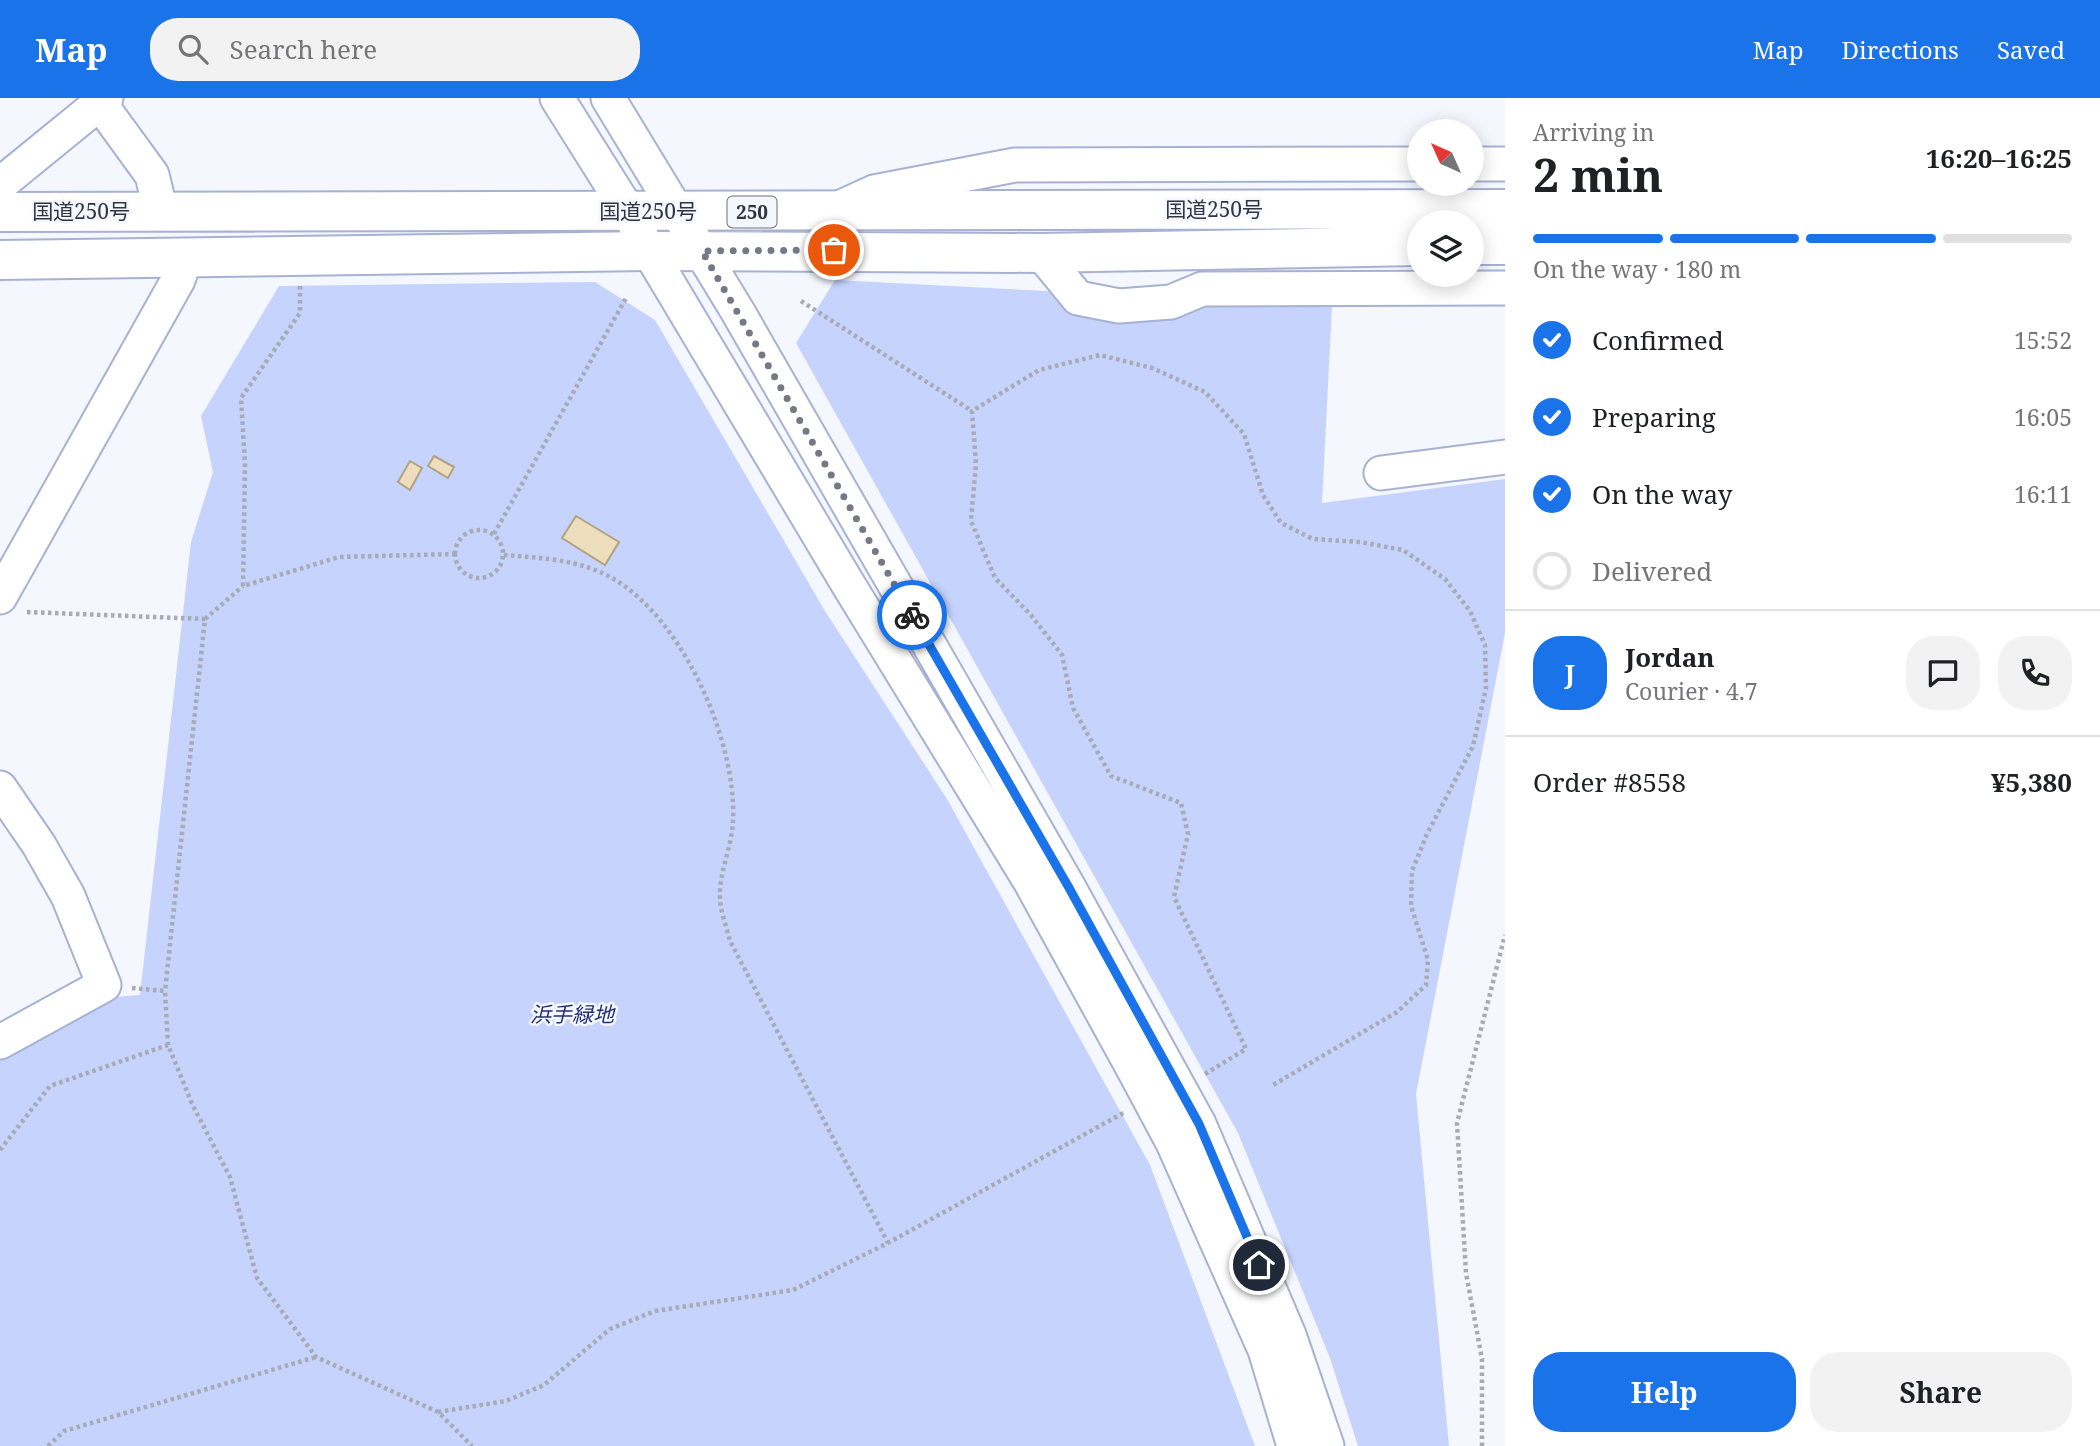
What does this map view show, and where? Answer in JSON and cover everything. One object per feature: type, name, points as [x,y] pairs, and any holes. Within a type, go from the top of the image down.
[{"type":"highway","name":"国道250号","points":[[0,212],[1505,209]]},
{"type":"highway","points":[[1484,246],[1505,245]]},
{"type":"highway","name":"国道250号","points":[[0,260],[185,260],[649,251],[1041,253],[1407,246]]},
{"type":"street","points":[[557,98],[628,211],[649,251],[848,584],[1030,880],[1166,1097],[1199,1124],[1289,1335],[1327,1446]]},
{"type":"street","points":[[608,98],[702,251],[1061,874],[1166,1097],[1173,1143],[1265,1350],[1294,1446]]},
{"type":"street","points":[[0,189],[3,181],[101,100],[152,175],[160,212]]},
{"type":"street","points":[[834,211],[874,192],[1015,165],[1407,164]]},
{"type":"street","points":[[1484,164],[1505,164]]},
{"type":"street","points":[[1041,253],[1078,298],[1119,306],[1171,302],[1202,289],[1505,288]]},
{"type":"street","points":[[7,604],[178,280],[185,260]]},
{"type":"street","points":[[1381,473],[1505,457]]},
{"type":"street","points":[[0,788],[39,845],[68,896],[104,985],[0,1042]]},
{"type":"path","points":[[243,586],[245,464],[241,398],[300,313],[300,282]]},
{"type":"path","points":[[494,534],[626,298]]},
{"type":"path","points":[[801,301],[972,411]]},
{"type":"path","points":[[972,411],[1039,370],[1100,355],[1152,368],[1205,392],[1244,434],[1264,495],[1281,523],[1314,539],[1360,542],[1403,550],[1445,579],[1470,611],[1485,645],[1486,688],[1473,746],[1427,834],[1412,871],[1411,906],[1427,960],[1426,985],[1397,1012],[1273,1085]]},
{"type":"path","points":[[438,1412],[506,1401],[544,1385],[610,1329],[654,1311],[793,1290],[888,1243],[1128,1111],[1166,1097],[1246,1049],[1174,897],[1188,834],[1181,803],[1111,776],[1073,708],[1062,655],[1031,615],[995,578],[971,521],[976,464],[972,411]]},
{"type":"path","points":[[472,531],[487,531],[494,534],[503,547],[504,555],[498,570],[483,578],[467,575],[461,570],[455,554],[460,540],[472,531]]},
{"type":"path","points":[[455,554],[339,557],[243,586],[205,618],[165,991],[168,1045],[193,1106],[230,1177],[257,1278],[316,1357],[438,1412],[472,1446]]},
{"type":"path","points":[[504,555],[563,560],[612,578],[648,609],[686,655],[715,713],[728,768],[733,821],[719,899],[730,941],[888,1243]]},
{"type":"path","points":[[7,604],[205,618]]},
{"type":"path","points":[[1482,1446],[1482,1359],[1466,1273],[1457,1123],[1505,935]]},
{"type":"path","points":[[104,985],[165,991]]},
{"type":"path","points":[[0,1150],[50,1086],[168,1045]]},
{"type":"path","points":[[48,1446],[64,1431],[316,1357]]},
{"type":"green space","points":[[835,280],[1332,306],[1322,503],[1505,479],[1505,633],[1416,1094],[1449,1446],[1358,1446],[1330,1358],[1238,1133],[796,343]]},
{"type":"green space","name":"浜手緑地","points":[[595,282],[655,320],[825,611],[947,799],[1150,1165],[1255,1446],[0,1446],[0,1054],[98,998],[140,995],[191,542],[213,472],[201,416],[279,286]]},
{"type":"building","points":[[434,456],[454,467],[448,478],[428,466]]},
{"type":"building","points":[[410,461],[422,468],[410,490],[398,482]]},
{"type":"building","points":[[576,516],[619,542],[605,565],[562,538]]},
{"type":"way so far","points":[[834,250],[702,251],[912,615]]},
{"type":"route","points":[[912,615],[1068,886],[1199,1124],[1259,1265]]}]
